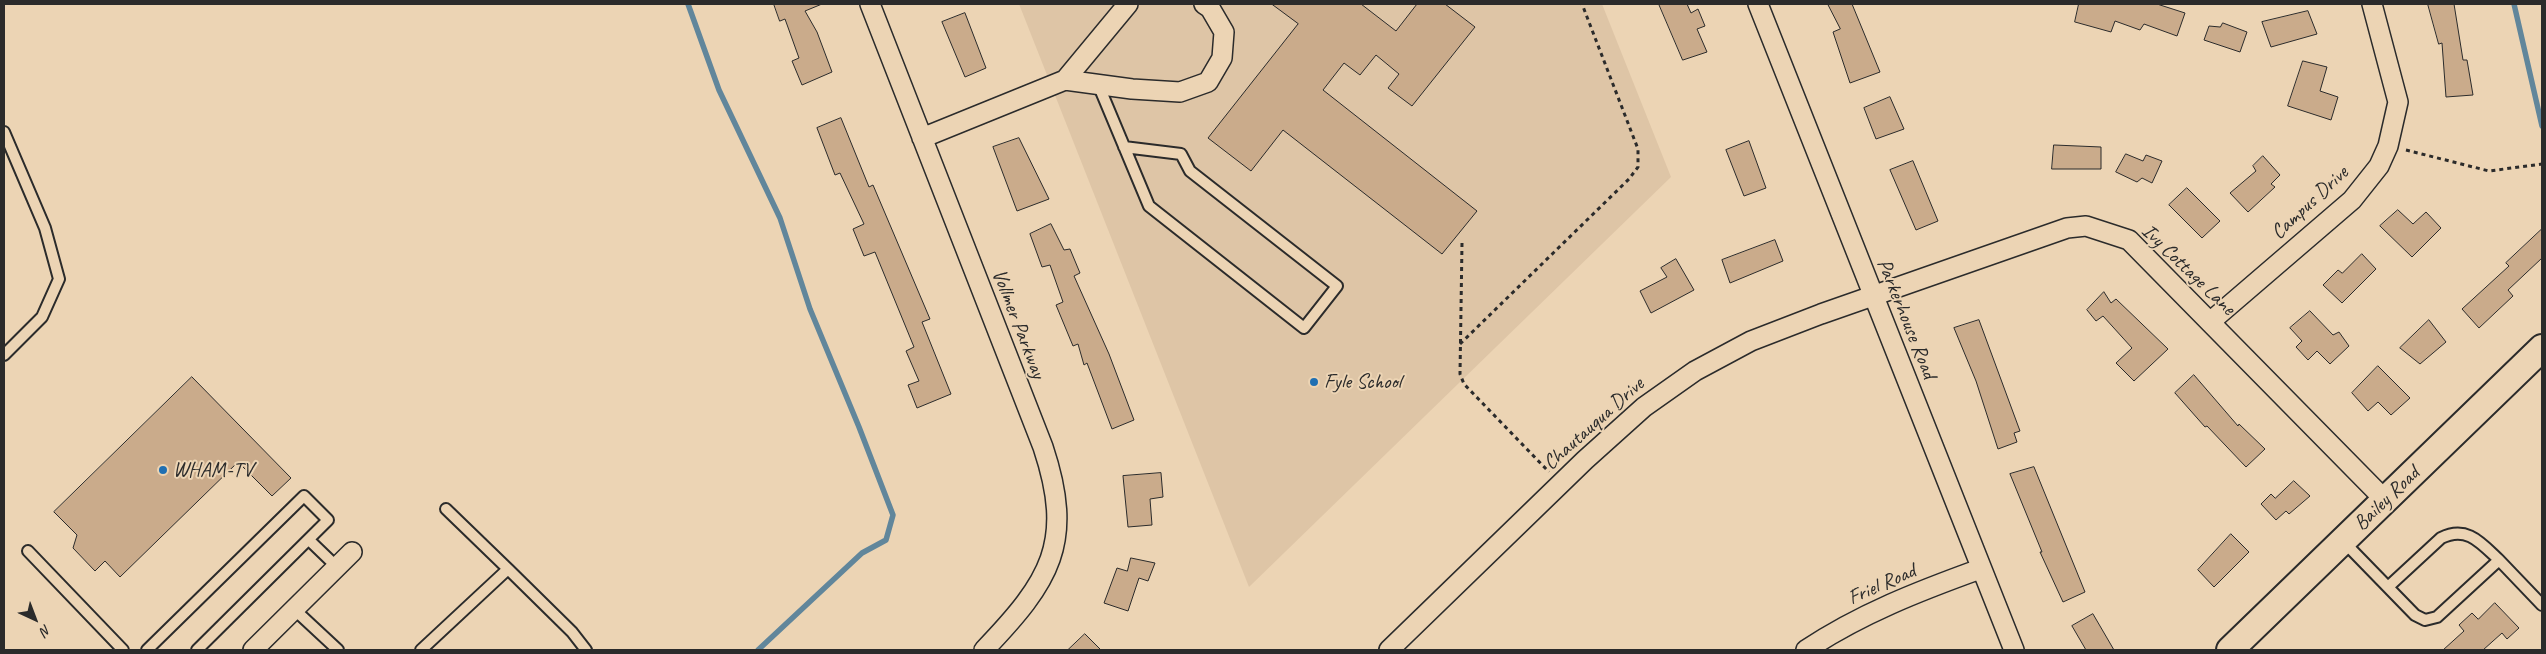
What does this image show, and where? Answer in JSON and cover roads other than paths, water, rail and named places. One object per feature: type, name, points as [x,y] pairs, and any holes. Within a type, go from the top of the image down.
[{"type":"street","name":"Vollmer Parkway","points":[[870,4],[1043,447],[1056,497],[1058,521],[1054,547],[1046,571],[1033,595],[984,650]]},
{"type":"street","points":[[922,138],[1065,80],[1128,4]]},
{"type":"street","points":[[1065,80],[1180,92],[1208,82],[1222,58],[1224,32],[1210,8],[1204,4]]},
{"type":"street","name":"Parkerhouse Road","points":[[1758,4],[1980,569],[2014,650]]},
{"type":"street","name":"Campus Drive","points":[[2210,322],[2352,200],[2379,166],[2388,146],[2398,102],[2372,4]]},
{"type":"street","name":"Ivy Cottage Lane","points":[[1872,296],[2050,233],[2086,226],[2129,240],[2386,501]]},
{"type":"street","name":"Chautauqua Drive","points":[[1389,650],[1560,483],[1644,407],[1695,370],[1751,341],[1872,296]]},
{"type":"street","name":"Bailey Road","points":[[2230,650],[2542,348]]},
{"type":"street","points":[[253,650],[352,552]]},
{"type":"street","name":"Friel Road","points":[[1806,650],[1830,634],[1890,603],[1980,569]]},
{"type":"lane","points":[[1098,84],[1124,147],[1149,206],[1304,328],[1337,286],[1190,171],[1181,154],[1124,147]]},
{"type":"lane","points":[[4,132],[45,228],[59,279],[42,317],[4,355]]},
{"type":"lane","points":[[147,650],[304,496],[328,520],[197,650]]},
{"type":"lane","points":[[446,508],[572,632],[586,650]]},
{"type":"lane","points":[[2388,587],[2440,538],[2450,533],[2460,533],[2475,538],[2542,605]]},
{"type":"lane","points":[[309,540],[337,567]]},
{"type":"lane","points":[[2344,541],[2415,615],[2430,620],[2437,617],[2499,560]]},
{"type":"lane","points":[[28,551],[122,650]]},
{"type":"lane","points":[[421,650],[508,569]]},
{"type":"lane","points":[[295,610],[338,650]]},
{"type":"waterway","points":[[688,4],[719,90],[780,218],[810,309],[893,515],[886,540],[862,553],[758,650]]},
{"type":"waterway","points":[[2514,4],[2542,126]]},
{"type":"place","name":"Fyle School","points":[[1314,382]]},
{"type":"place","name":"WHAM-TV","points":[[163,470]]}]
